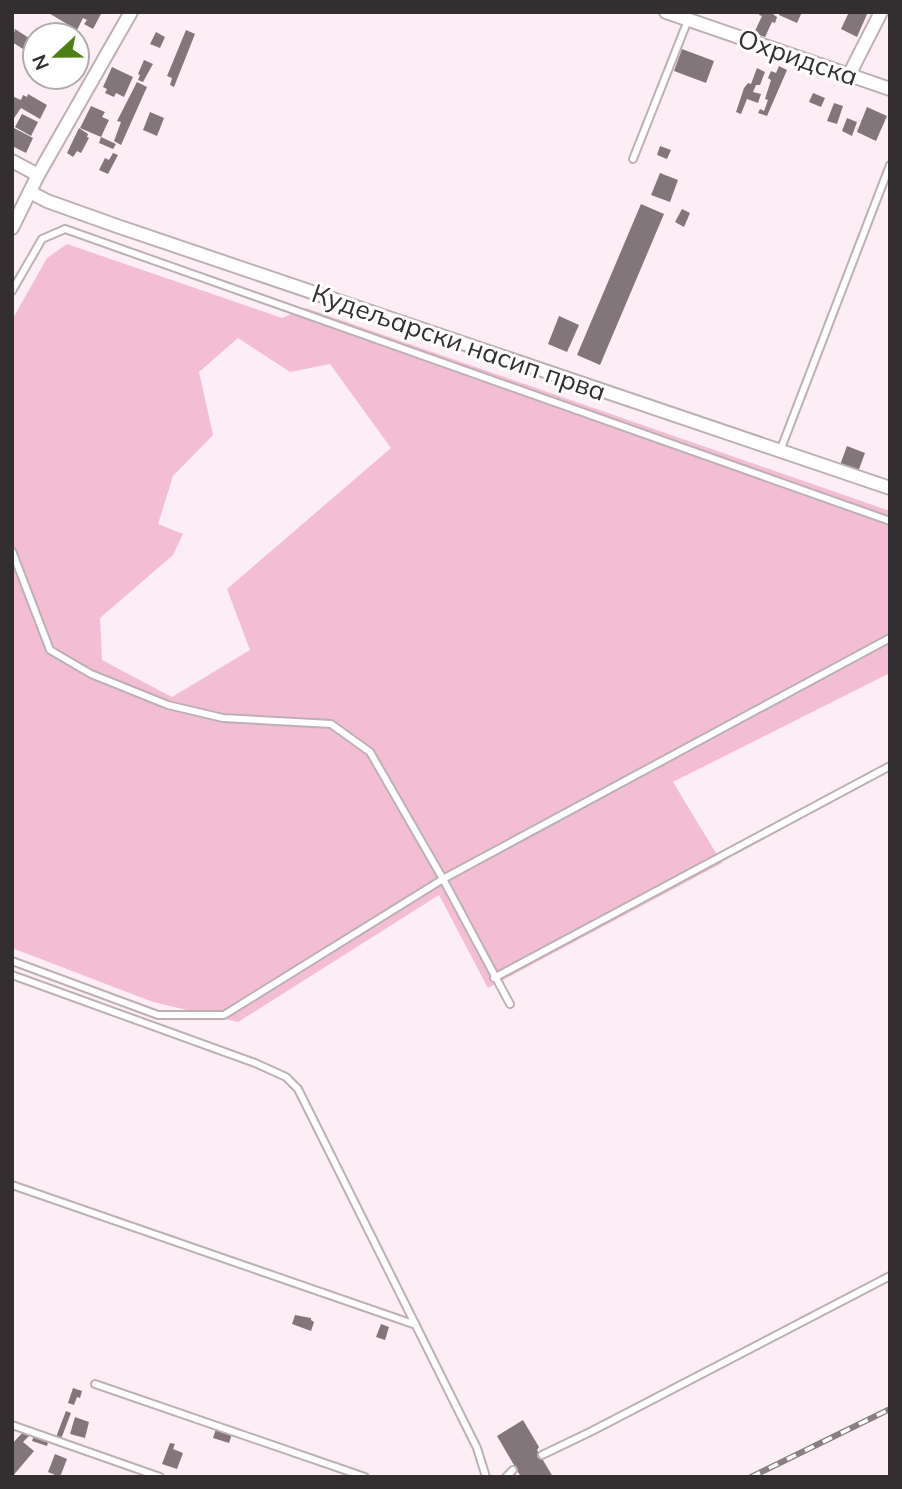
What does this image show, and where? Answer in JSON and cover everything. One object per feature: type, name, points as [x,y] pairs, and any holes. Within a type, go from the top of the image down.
[{"type":"street","points":[[12,228],[38,175],[131,12]]},
{"type":"street","name":"Охридска","points":[[666,12],[890,89]]},
{"type":"street","points":[[849,75],[881,12]]},
{"type":"street","points":[[12,161],[38,175]]},
{"type":"street","name":"Кудељарски насип прва","points":[[30,192],[47,201],[117,226],[890,488]]},
{"type":"lane","points":[[633,159],[688,20]]},
{"type":"lane","points":[[780,451],[890,164]]},
{"type":"lane","points":[[12,291],[42,239],[65,229],[890,521]]},
{"type":"lane","points":[[12,551],[50,650],[91,674],[168,705],[223,719],[331,724],[370,752],[443,879],[510,1004]]},
{"type":"lane","points":[[12,961],[158,1015],[224,1015],[443,879],[890,638]]},
{"type":"lane","points":[[494,978],[890,766]]},
{"type":"lane","points":[[12,975],[255,1063],[286,1077],[298,1089],[477,1448],[486,1477]]},
{"type":"lane","points":[[12,1185],[416,1325]]},
{"type":"lane","points":[[542,1455],[890,1276]]},
{"type":"lane","points":[[95,1384],[365,1477]]},
{"type":"lane","points":[[12,1425],[160,1477]]},
{"type":"lane","points":[[506,1477],[513,1470]]},
{"type":"shaded area","points":[[67,244],[282,318],[306,308],[890,511],[890,673],[673,782],[722,863],[488,988],[439,895],[238,1022],[153,1002],[12,948],[12,320],[47,258]],"holes":[[[238,338],[290,372],[330,364],[391,448],[227,589],[250,650],[172,697],[102,660],[100,618],[173,555],[183,534],[158,524],[173,476],[213,435],[199,372]]]},
{"type":"building","points":[[47,12],[102,12],[93,29],[91,21],[83,18],[82,21],[62,21]]},
{"type":"building","points":[[761,12],[770,12],[777,17],[765,37],[754,33],[762,16],[759,15]]},
{"type":"building","points":[[780,12],[802,12],[797,23],[779,15]]},
{"type":"building","points":[[849,12],[868,12],[857,37],[841,29]]},
{"type":"building","points":[[15,29],[21,33],[21,48],[12,42]]},
{"type":"building","points":[[186,30],[195,34],[174,87],[170,85],[172,78],[167,76]]},
{"type":"building","points":[[156,32],[165,37],[160,48],[150,44]]},
{"type":"building","points":[[682,49],[714,61],[706,83],[674,71]]},
{"type":"building","points":[[144,60],[153,64],[143,82],[138,80],[138,74]]},
{"type":"building","points":[[779,66],[787,70],[767,116],[758,113],[760,109],[764,111],[768,100],[765,99],[771,71],[776,73]]},
{"type":"building","points":[[112,67],[133,77],[124,97],[116,93],[114,97],[105,93],[107,89],[103,87]]},
{"type":"building","points":[[757,68],[765,72],[760,85],[756,85],[753,92],[761,94],[758,103],[747,99],[741,114],[736,112],[744,88],[748,83],[751,84]]},
{"type":"building","points":[[137,82],[147,87],[121,145],[114,141],[121,122],[117,121]]},
{"type":"building","points":[[813,93],[825,98],[821,107],[809,102]]},
{"type":"building","points":[[28,94],[47,105],[40,119],[21,108],[12,121],[12,96],[21,100],[23,95],[27,97]]},
{"type":"building","points":[[834,103],[843,106],[837,124],[827,121]]},
{"type":"building","points":[[91,106],[105,112],[102,117],[109,120],[101,137],[80,128]]},
{"type":"building","points":[[867,107],[887,116],[876,141],[857,132]]},
{"type":"building","points":[[150,112],[164,118],[157,136],[143,130]]},
{"type":"building","points":[[22,114],[38,122],[31,136],[15,127]]},
{"type":"building","points":[[847,118],[857,122],[852,136],[842,131]]},
{"type":"building","points":[[12,127],[33,138],[26,153],[12,146]]},
{"type":"building","points":[[79,128],[88,134],[89,138],[81,153],[77,151],[73,157],[67,153]]},
{"type":"building","points":[[101,137],[116,144],[113,149],[99,143]]},
{"type":"building","points":[[660,146],[671,150],[667,159],[657,155]]},
{"type":"building","points":[[113,153],[118,155],[108,174],[99,170],[105,158],[109,160]]},
{"type":"building","points":[[660,173],[678,180],[670,202],[651,195]]},
{"type":"building","points":[[641,204],[664,214],[600,365],[577,355]]},
{"type":"building","points":[[682,209],[690,213],[684,227],[675,222]]},
{"type":"building","points":[[559,316],[579,325],[567,352],[548,344]]},
{"type":"building","points":[[847,446],[865,453],[858,472],[840,465]]},
{"type":"building","points":[[295,1315],[311,1318],[314,1322],[311,1331],[292,1324]]},
{"type":"building","points":[[381,1324],[389,1327],[385,1340],[376,1337]]},
{"type":"building","points":[[73,1388],[82,1391],[74,1405],[68,1403]]},
{"type":"building","points":[[66,1411],[71,1413],[61,1439],[56,1437]]},
{"type":"building","points":[[75,1417],[89,1422],[85,1438],[70,1434]]},
{"type":"building","points":[[523,1420],[553,1477],[521,1477],[497,1436]]},
{"type":"building","points":[[216,1429],[232,1434],[229,1443],[213,1438]]},
{"type":"building","points":[[23,1432],[30,1435],[23,1442],[34,1451],[12,1477],[12,1444]]},
{"type":"building","points":[[34,1435],[49,1439],[47,1446],[32,1441]]},
{"type":"building","points":[[170,1443],[175,1444],[173,1449],[183,1453],[177,1469],[162,1464]]},
{"type":"building","points":[[55,1454],[67,1459],[60,1477],[48,1472]]},
{"type":"railway","points":[[751,1477],[890,1409]]}]
